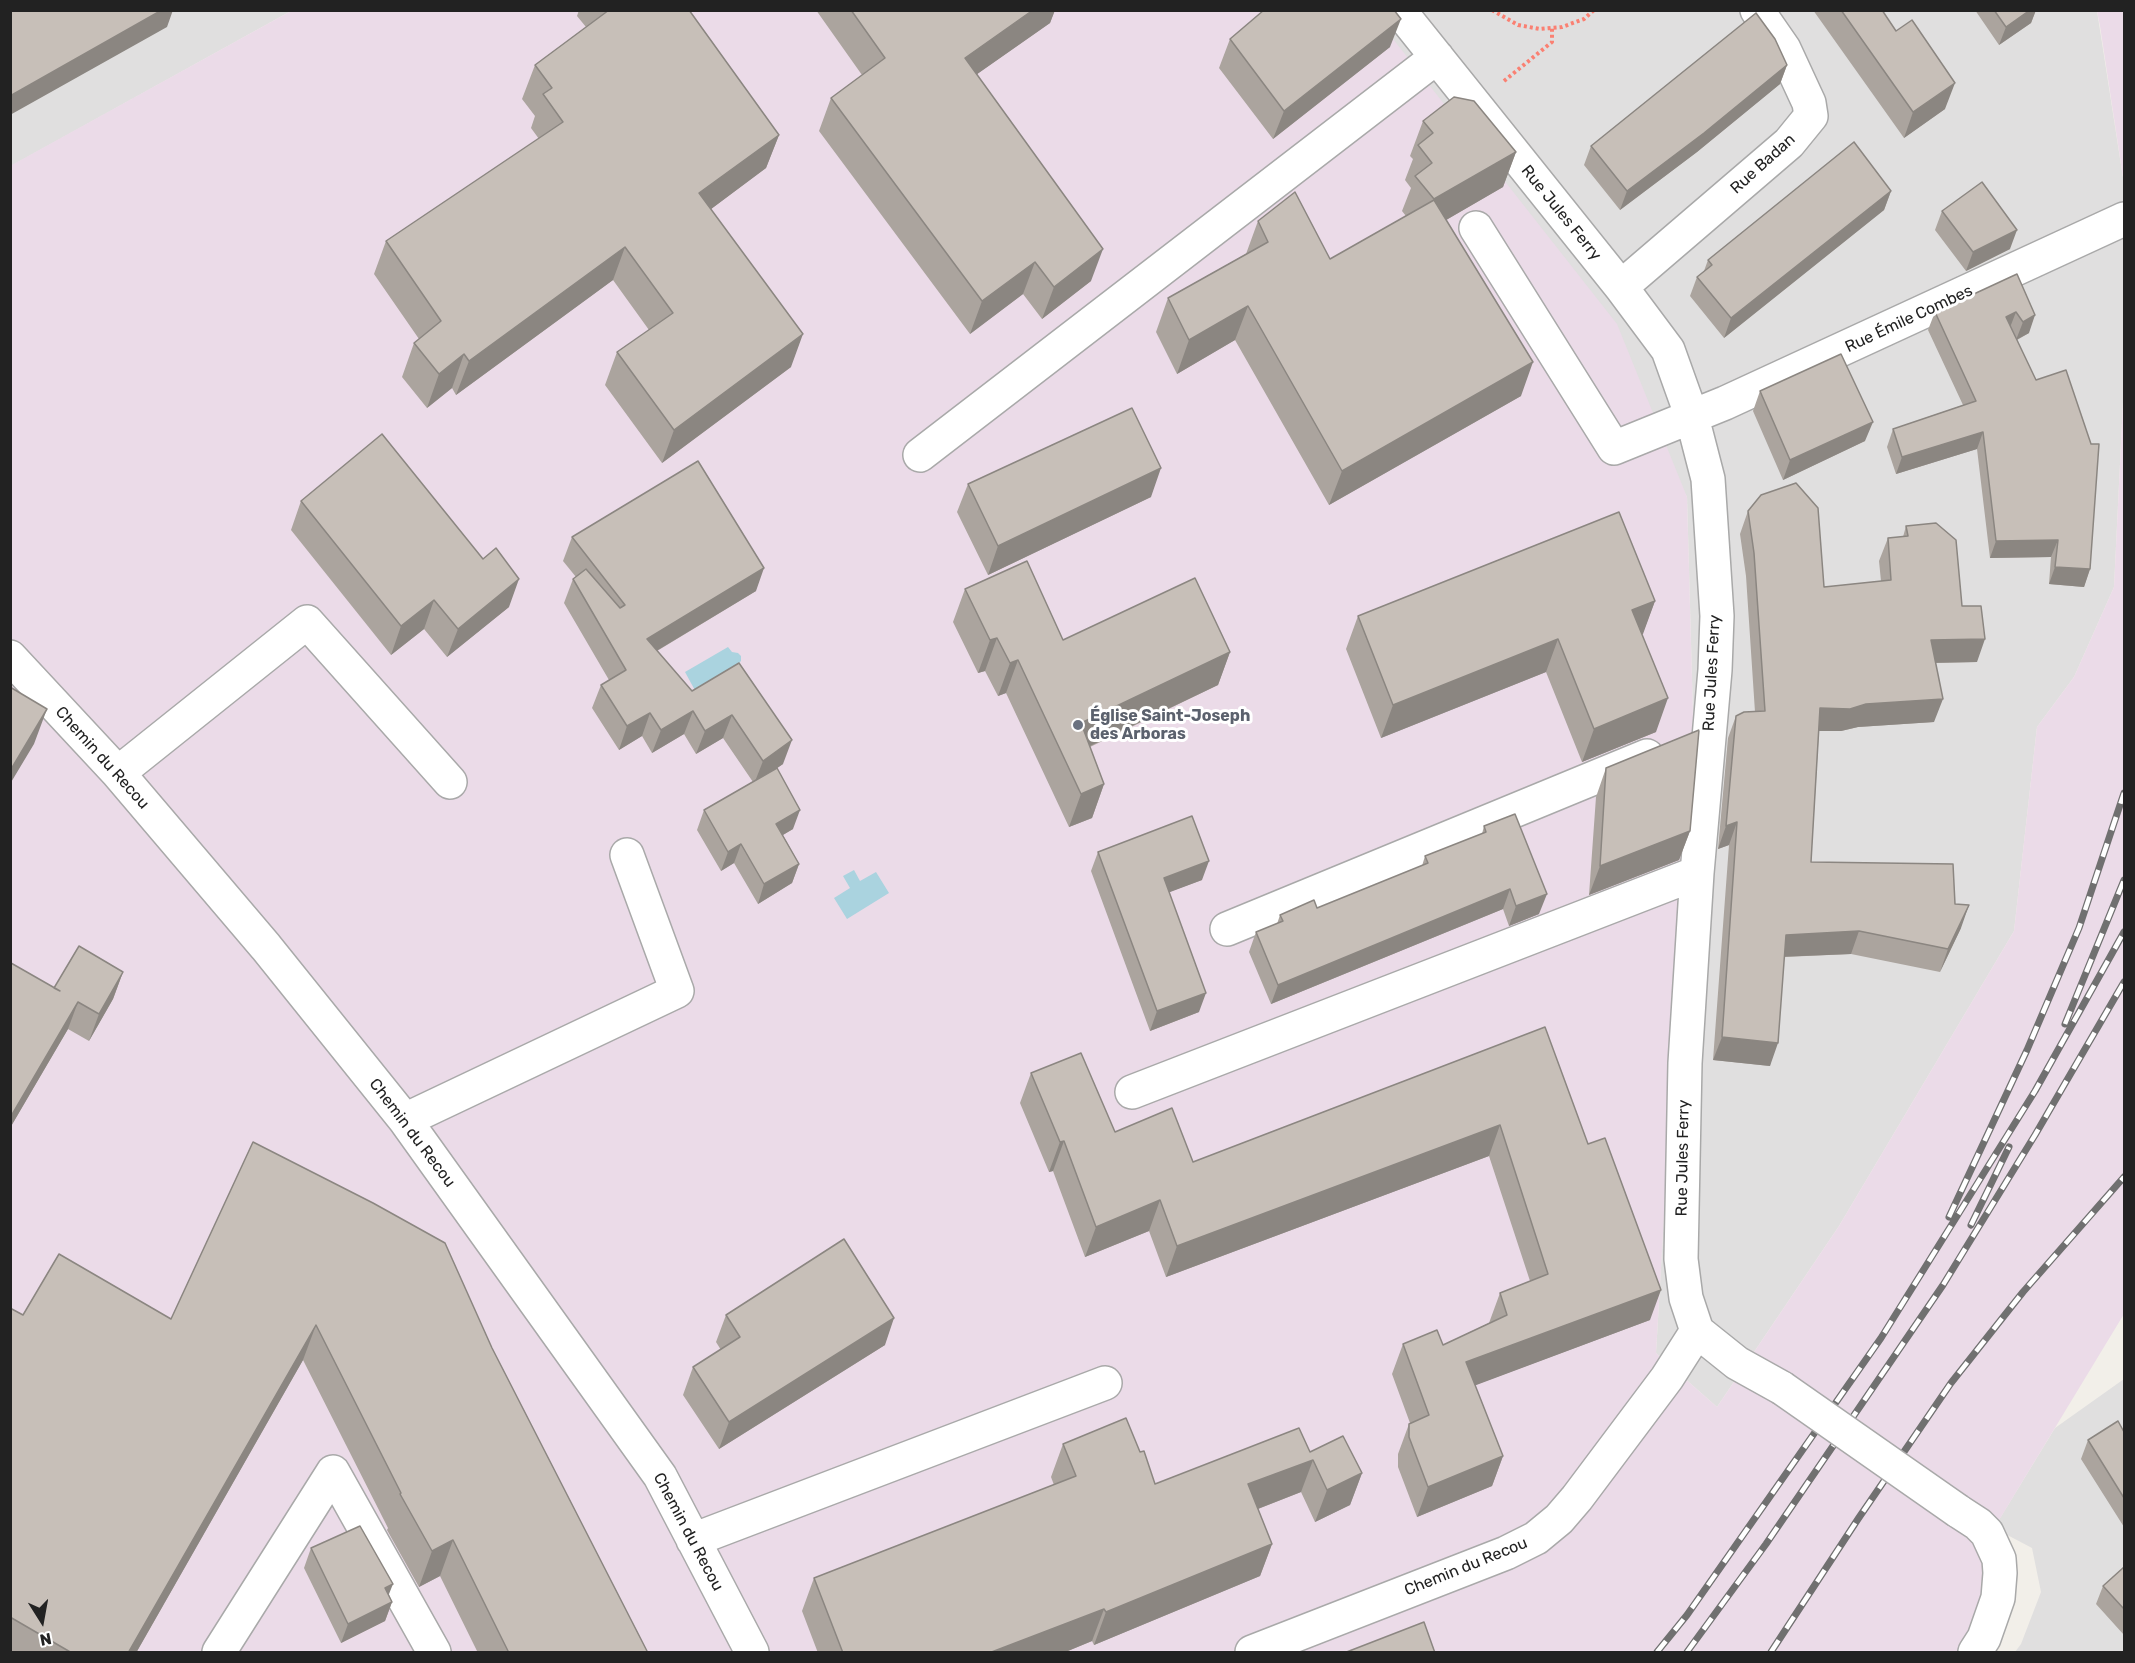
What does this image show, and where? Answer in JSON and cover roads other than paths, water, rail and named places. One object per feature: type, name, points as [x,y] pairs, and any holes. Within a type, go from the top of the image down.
[{"type":"street","name":"Rue Jules Ferry","points":[[1399,10],[1621,287],[1668,350],[1692,417],[1708,479],[1717,616],[1715,670],[1697,873],[1685,1063],[1681,1259],[1686,1298],[1697,1331]]},
{"type":"street","name":"Rue Badan","points":[[1621,287],[1789,143],[1811,116],[1809,104],[1784,49],[1757,10]]},
{"type":"street","points":[[920,455],[1437,57]]},
{"type":"street","name":"Rue Émile Combes","points":[[1476,228],[1614,448],[1692,417],[2118,222]]},
{"type":"street","points":[[118,773],[307,622],[450,782]]},
{"type":"street","name":"Chemin du Recou","points":[[10,657],[118,773],[266,947],[405,1120],[660,1476],[752,1653]]},
{"type":"street","points":[[1227,929],[1709,730]]},
{"type":"street","points":[[405,1120],[677,991],[627,855]]},
{"type":"street","points":[[1132,1092],[1697,873]]},
{"type":"street","points":[[1697,1331],[1737,1363],[1782,1388],[1978,1524],[1987,1533],[1999,1559],[1998,1598],[1984,1638],[1975,1653]]},
{"type":"street","name":"Chemin du Recou","points":[[1252,1653],[1506,1553],[1536,1538],[1559,1519],[1578,1498],[1661,1387],[1697,1331]]},
{"type":"street","points":[[693,1540],[1105,1383]]},
{"type":"street","points":[[219,1653],[333,1472],[434,1653]]},
{"type":"water","points":[[728,647],[732,652],[741,656],[738,664],[741,668],[697,694],[685,672]]},
{"type":"water","points":[[854,870],[860,881],[876,872],[889,893],[847,919],[834,898],[850,888],[843,876]]},
{"type":"railway","points":[[1949,1217],[2027,1050],[2079,928],[2124,793]]},
{"type":"railway","points":[[2065,1024],[2124,880]]},
{"type":"railway","points":[[1657,1652],[1687,1615],[1881,1338],[2035,1091],[2124,932]]},
{"type":"railway","points":[[1687,1652],[1766,1544],[1943,1285],[2035,1135],[2124,982]]},
{"type":"railway","points":[[1971,1225],[2009,1147]]},
{"type":"railway","points":[[1771,1652],[1951,1383],[2023,1292],[2124,1177]]},
{"type":"place","name":"Église Saint-Joseph des Arboras","points":[[1078,725]]}]
